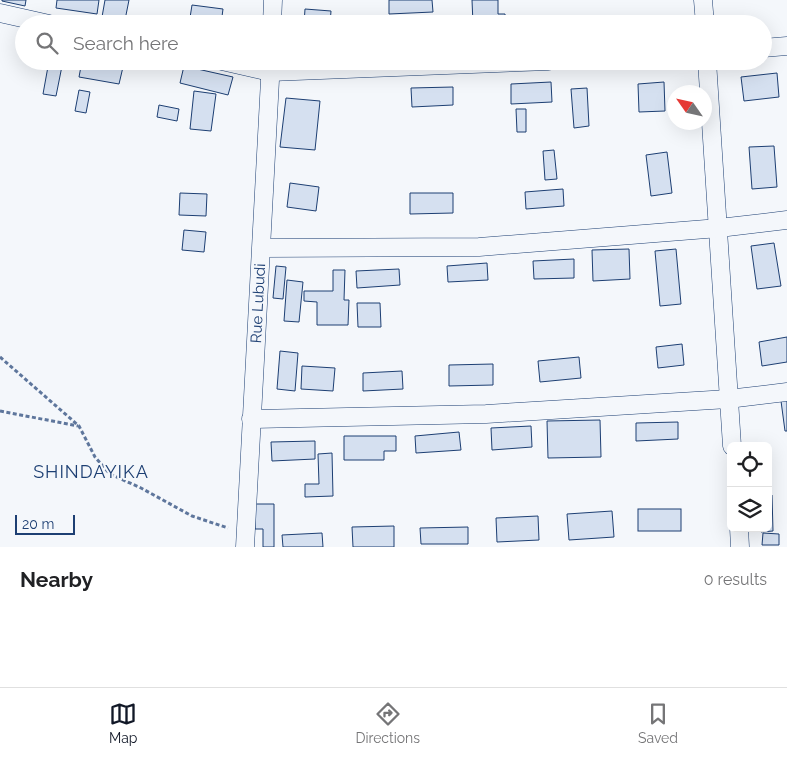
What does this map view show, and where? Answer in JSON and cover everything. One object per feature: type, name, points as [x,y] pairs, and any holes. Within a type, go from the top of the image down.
[{"type":"street","points":[[272,15],[273,0]]},
{"type":"street","points":[[703,0],[704,15]]},
{"type":"street","points":[[0,13],[15,16]]},
{"type":"street","points":[[772,47],[787,46]]},
{"type":"street","name":"Rue Lubudi","points":[[245,540],[271,70]]},
{"type":"street","points":[[708,70],[732,442]]},
{"type":"street","points":[[262,248],[479,247],[719,228],[787,220]]},
{"type":"street","points":[[252,419],[486,414],[728,399],[787,392]]},
{"type":"street","points":[[739,532],[740,547]]},
{"type":"path","points":[[0,357],[79,426],[95,457],[110,474],[141,488],[192,516],[245,540]]},
{"type":"path","points":[[0,411],[79,426]]},
{"type":"building","points":[[2,0],[26,0],[25,6]]},
{"type":"building","points":[[57,0],[99,0],[97,14],[56,8]]},
{"type":"building","points":[[105,0],[129,0],[126,15],[102,15]]},
{"type":"building","points":[[389,0],[432,0],[433,12],[389,14]]},
{"type":"building","points":[[472,0],[498,0],[498,14],[505,15],[473,15]]},
{"type":"building","points":[[192,5],[223,9],[222,15],[190,15]]},
{"type":"building","points":[[305,9],[331,11],[331,15],[305,15]]},
{"type":"building","points":[[47,70],[61,70],[56,96],[43,94]]},
{"type":"building","points":[[80,70],[122,70],[119,84],[79,77]]},
{"type":"building","points":[[183,70],[202,70],[233,77],[228,95],[180,83]]},
{"type":"building","points":[[777,73],[779,97],[744,101],[741,77]]},
{"type":"building","points":[[551,82],[552,102],[511,104],[511,84]]},
{"type":"building","points":[[664,82],[665,111],[639,112],[638,84]]},
{"type":"building","points":[[453,87],[453,105],[412,107],[411,88]]},
{"type":"building","points":[[587,88],[589,126],[574,128],[571,89]]},
{"type":"building","points":[[79,90],[90,92],[86,113],[75,111]]},
{"type":"building","points":[[194,91],[216,94],[211,131],[190,129]]},
{"type":"building","points":[[286,98],[320,101],[315,150],[280,147]]},
{"type":"building","points":[[159,105],[179,109],[177,121],[157,117]]},
{"type":"building","points":[[516,109],[526,109],[526,132],[517,132]]},
{"type":"building","points":[[774,146],[777,187],[752,189],[749,147]]},
{"type":"building","points":[[554,150],[557,179],[545,180],[543,151]]},
{"type":"building","points":[[667,152],[672,193],[651,196],[646,155]]},
{"type":"building","points":[[290,183],[319,187],[316,211],[287,207]]},
{"type":"building","points":[[563,189],[564,206],[526,209],[525,192]]},
{"type":"building","points":[[180,193],[207,194],[206,216],[179,215]]},
{"type":"building","points":[[410,193],[453,193],[453,213],[410,214]]},
{"type":"building","points":[[184,230],[206,232],[204,252],[182,250]]},
{"type":"building","points":[[774,243],[781,286],[757,289],[751,246]]},
{"type":"building","points":[[629,249],[630,279],[593,281],[592,250]]},
{"type":"building","points":[[676,249],[681,304],[660,306],[655,251]]},
{"type":"building","points":[[574,259],[574,278],[534,279],[533,261]]},
{"type":"building","points":[[487,263],[488,280],[448,282],[447,266]]},
{"type":"building","points":[[276,266],[286,267],[283,299],[273,298]]},
{"type":"building","points":[[399,269],[400,285],[357,288],[356,271]]},
{"type":"building","points":[[333,270],[345,270],[344,300],[349,300],[348,325],[317,325],[317,302],[304,301],[304,291],[333,291]]},
{"type":"building","points":[[287,280],[303,282],[299,322],[284,321]]},
{"type":"building","points":[[357,303],[380,303],[381,327],[358,327]]},
{"type":"building","points":[[787,337],[787,362],[762,366],[759,342]]},
{"type":"building","points":[[682,344],[684,365],[658,368],[656,347]]},
{"type":"building","points":[[280,351],[298,353],[295,391],[277,389]]},
{"type":"building","points":[[579,357],[581,378],[540,382],[538,361]]},
{"type":"building","points":[[493,364],[493,385],[449,386],[449,365]]},
{"type":"building","points":[[302,366],[335,368],[333,391],[301,389]]},
{"type":"building","points":[[402,371],[403,389],[363,391],[363,373]]},
{"type":"building","points":[[787,400],[787,431],[785,431],[781,401]]},
{"type":"building","points":[[600,420],[601,457],[548,458],[547,421]]},
{"type":"building","points":[[678,422],[678,439],[636,441],[636,423]]},
{"type":"building","points":[[531,426],[532,447],[492,450],[491,428]]},
{"type":"building","points":[[459,432],[461,450],[416,453],[415,436]]},
{"type":"building","points":[[344,436],[396,436],[396,451],[384,451],[384,460],[344,460]]},
{"type":"building","points":[[315,441],[315,459],[272,461],[271,442]]},
{"type":"building","points":[[332,453],[333,496],[305,497],[305,484],[319,484],[318,454]]},
{"type":"building","points":[[772,495],[773,531],[772,531]]},
{"type":"building","points":[[255,504],[274,504],[274,547],[263,547],[263,529],[255,529]]},
{"type":"building","points":[[638,509],[681,509],[681,531],[638,531]]},
{"type":"building","points":[[612,511],[614,537],[569,540],[567,514]]},
{"type":"building","points":[[538,516],[539,540],[497,542],[496,518]]},
{"type":"building","points":[[394,526],[394,547],[353,547],[352,527]]},
{"type":"building","points":[[468,527],[468,544],[421,544],[420,528]]},
{"type":"building","points":[[322,533],[323,547],[283,547],[282,535]]},
{"type":"building","points":[[763,533],[779,534],[779,545],[762,545]]},
{"type":"district","name":"SHINDAYIKA","points":[[91,472]]}]
